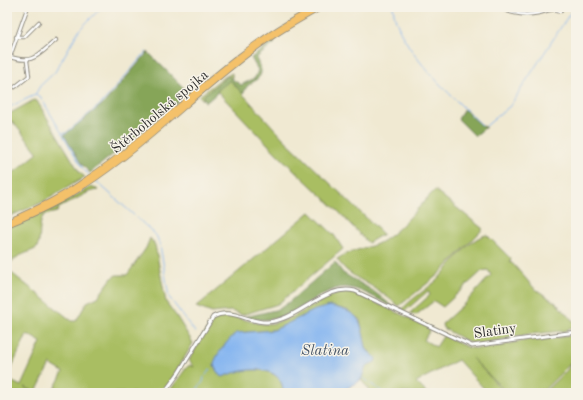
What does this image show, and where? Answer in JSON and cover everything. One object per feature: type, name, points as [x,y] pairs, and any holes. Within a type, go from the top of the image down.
[{"type":"highway","name":"Štěrboholská spojka","points":[[95,177],[245,51],[273,31],[317,7]]},
{"type":"highway","name":"Štěrboholská spojka","points":[[8,222],[50,202],[95,177],[248,53],[277,33],[322,7]]},
{"type":"street","points":[[7,18],[10,7]]},
{"type":"street","points":[[499,7],[508,12],[523,15],[554,10],[561,11]]},
{"type":"street","points":[[7,65],[8,56],[27,9]]},
{"type":"street","points":[[16,37],[24,37],[39,22]]},
{"type":"street","points":[[8,56],[27,61],[36,56],[56,40]]},
{"type":"street","points":[[15,87],[29,76],[27,61]]},
{"type":"street","name":"Slatiny","points":[[164,393],[178,374],[209,321],[216,315],[229,314],[252,321],[276,321],[288,317],[334,292],[346,289],[356,291],[472,346],[576,332]]},
{"type":"green space","points":[[273,41],[275,43],[257,57],[257,61],[261,68],[260,76],[247,87],[243,94],[230,80],[208,101],[205,102],[203,96],[228,76],[241,85],[255,78],[258,70],[251,58]]},
{"type":"green space","points":[[148,52],[189,93],[90,173],[82,165],[64,135],[104,103]]},
{"type":"green space","points":[[232,73],[232,78],[227,76],[203,96],[203,100],[199,96],[222,78]]},
{"type":"green space","points":[[230,80],[283,138],[383,234],[368,243],[339,212],[277,154],[217,91]]},
{"type":"green space","points":[[34,100],[37,101],[80,173],[85,177],[43,202],[8,217],[8,177],[38,153],[12,121],[7,125],[7,115]]},
{"type":"green space","points":[[464,109],[482,126],[486,127],[475,136],[458,119]]},
{"type":"green space","points":[[92,186],[98,190],[89,192],[59,208],[57,212],[44,215],[41,223],[37,248],[14,259],[9,266],[9,271],[72,321],[76,321],[87,302],[98,297],[112,278],[116,275],[127,275],[146,248],[150,238],[155,245],[166,302],[193,343],[162,393],[52,393],[63,372],[50,364],[36,392],[24,387],[34,393],[7,393],[7,379],[21,386],[41,342],[27,334],[10,371],[7,370],[7,228],[59,205]]},
{"type":"green space","points":[[435,190],[483,229],[439,274],[399,306],[379,291],[350,273],[337,259],[351,252],[377,244],[393,234]]},
{"type":"green space","points":[[310,212],[334,235],[343,249],[278,304],[242,315],[231,311],[212,313],[196,307]]},
{"type":"green space","points":[[487,235],[511,259],[510,262],[534,288],[556,303],[576,324],[573,328],[564,331],[530,334],[478,345],[470,343],[443,328],[442,324],[466,302],[491,275],[488,270],[482,271],[443,307],[434,301],[416,315],[411,314],[411,312],[430,295],[428,291],[405,311],[403,311],[402,309],[406,305],[440,277],[467,247],[480,237]]},
{"type":"green space","points":[[335,262],[343,273],[372,290],[396,309],[362,292],[351,288],[339,288],[328,292],[292,313],[278,318],[262,320],[245,317],[279,309]]},
{"type":"green space","points":[[350,291],[431,328],[424,340],[436,347],[444,335],[465,346],[479,349],[530,339],[570,336],[576,334],[576,352],[569,365],[541,393],[507,393],[472,358],[505,393],[488,393],[458,360],[416,382],[427,393],[367,393],[369,389],[361,380],[366,366],[370,364],[373,355],[366,348],[360,320],[347,310],[330,306],[274,330],[236,333],[225,345],[215,362],[216,369],[221,376],[246,370],[261,370],[268,372],[279,379],[282,385],[283,393],[168,393],[187,367],[190,365],[194,367],[189,360],[214,318],[229,316],[258,323],[274,323],[294,316],[330,297]]},
{"type":"green space","points":[[576,356],[576,393],[543,393],[567,370]]},
{"type":"water","name":"Slatina","points":[[330,306],[348,312],[358,319],[367,349],[376,359],[375,362],[366,366],[361,380],[339,393],[283,393],[281,383],[277,376],[269,372],[250,370],[240,371],[223,377],[220,376],[214,365],[215,361],[219,352],[236,333],[274,330],[315,310]]},
{"type":"waterway","points":[[35,95],[40,86],[55,72],[79,30],[102,7]]},
{"type":"waterway","points":[[393,7],[397,23],[404,39],[415,55],[442,86],[482,125]]},
{"type":"waterway","points":[[486,126],[510,106],[574,7]]},
{"type":"waterway","points":[[62,133],[66,133],[102,103],[146,52]]},
{"type":"waterway","points":[[7,108],[35,95],[40,96],[83,169],[89,175]]},
{"type":"waterway","points":[[96,181],[156,235],[160,245],[169,297],[195,332]]},
{"type":"waterway","points":[[206,375],[210,369]]},
{"type":"waterway","points":[[194,393],[203,382],[204,377]]},
{"type":"waterway","points":[[363,378],[384,393]]}]
